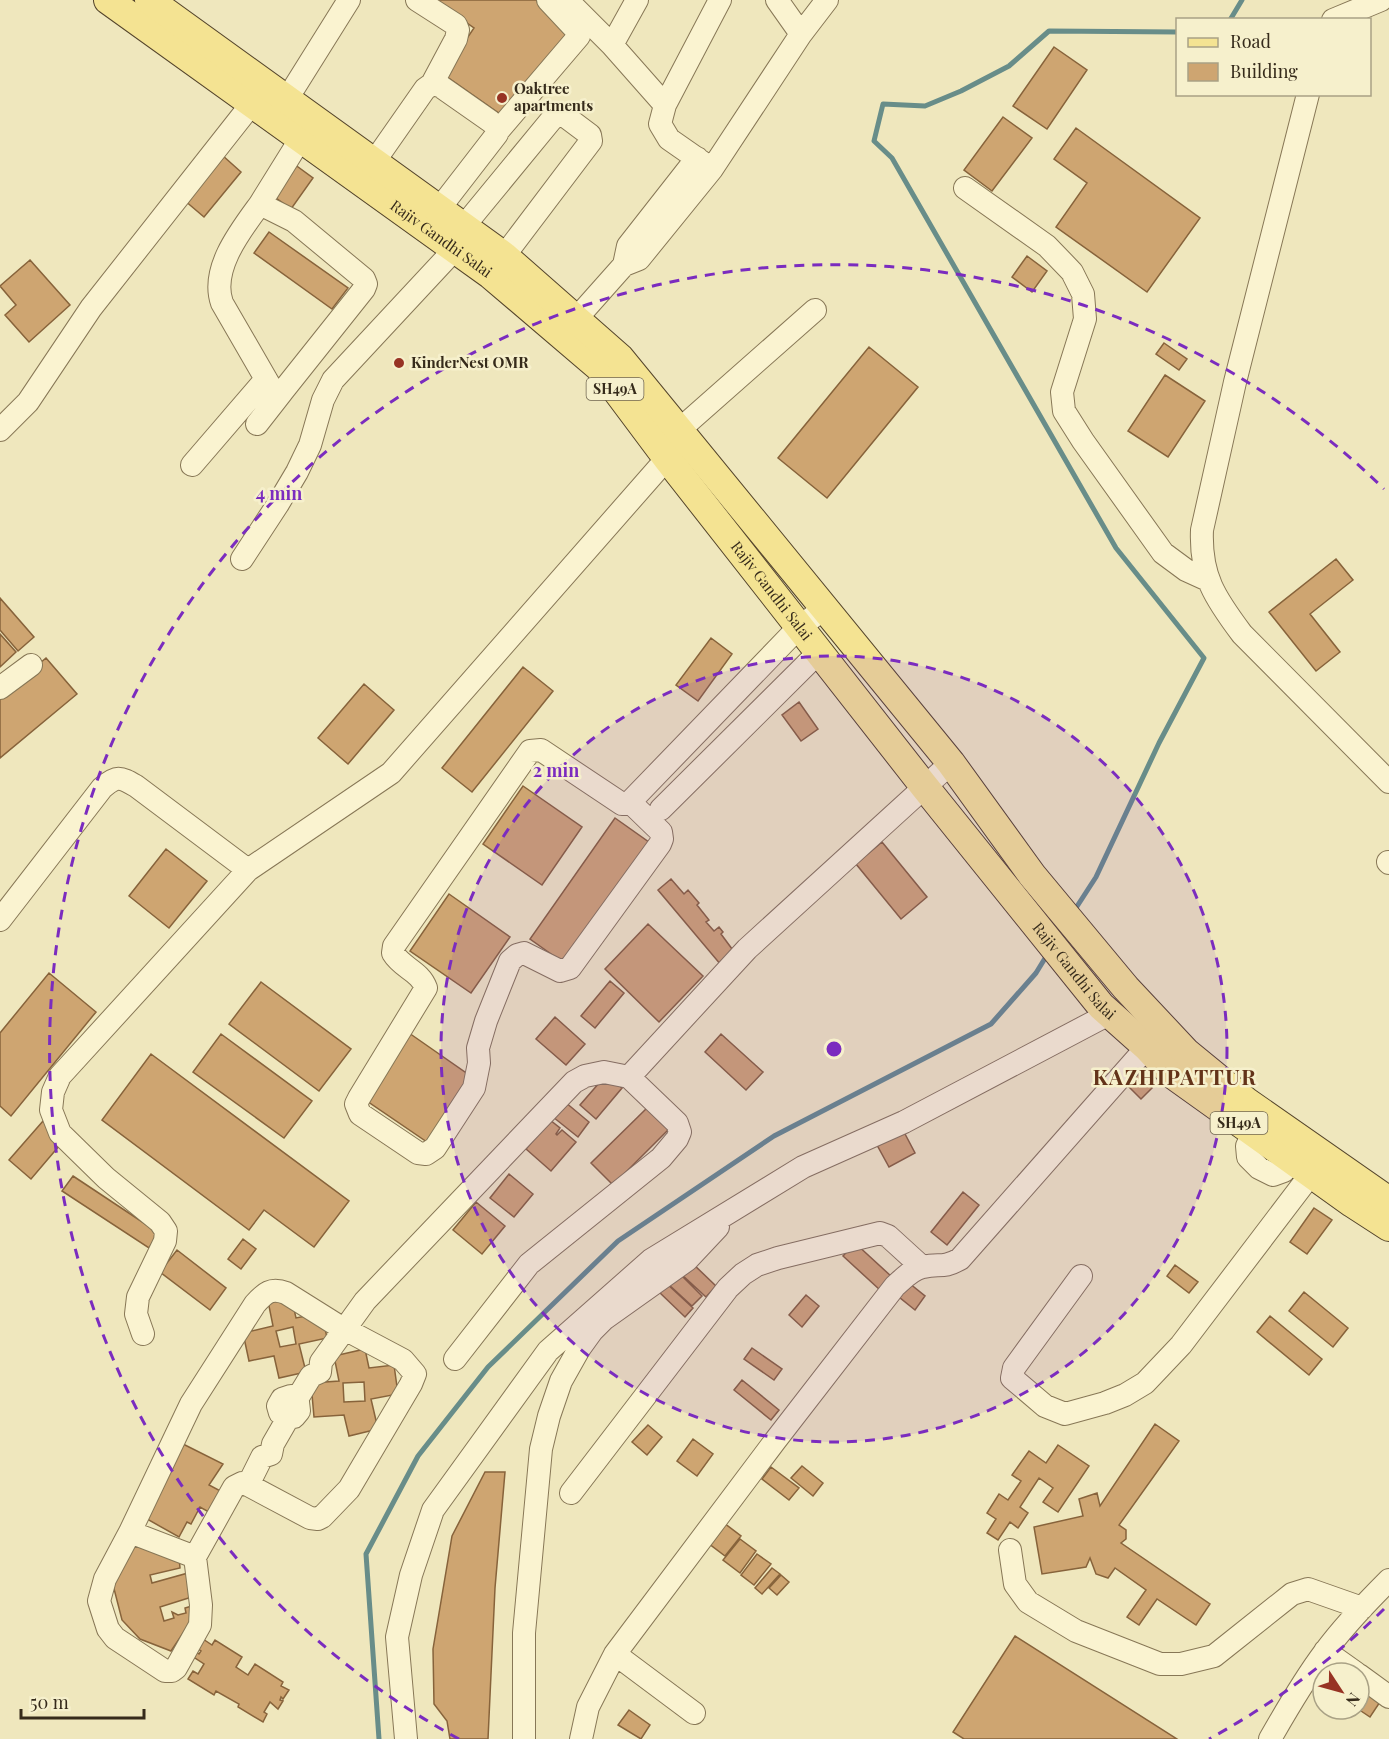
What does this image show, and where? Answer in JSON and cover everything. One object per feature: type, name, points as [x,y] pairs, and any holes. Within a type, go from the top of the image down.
[{"type":"main road","name":"Rajiv Gandhi Salai","points":[[108,0],[374,162],[439,209],[459,238],[491,275],[599,367],[677,443],[824,609],[951,763],[1022,884],[1105,1010],[1147,1047],[1172,1074],[1302,1167],[1385,1207]]},
{"type":"main road","name":"Rajiv Gandhi Salai","points":[[149,0],[268,96],[301,138],[459,238],[504,256],[620,357],[799,627],[924,786],[1126,988],[1186,1052],[1247,1102],[1385,1207]]},
{"type":"street","points":[[0,430],[28,402],[91,308],[349,0]]},
{"type":"street","points":[[374,162],[426,89],[432,84],[456,39],[458,30],[452,23],[417,0]]},
{"type":"street","points":[[439,209],[498,131],[579,36],[578,32],[548,0]]},
{"type":"street","points":[[566,0],[612,45],[665,105]]},
{"type":"street","points":[[612,45],[637,0]]},
{"type":"street","points":[[704,164],[669,139],[660,124],[665,105],[720,0]]},
{"type":"street","points":[[777,0],[801,34]]},
{"type":"street","points":[[576,319],[624,265],[639,259],[704,164],[827,0]]},
{"type":"street","points":[[1328,18],[1333,0]]},
{"type":"street","points":[[1338,18],[1381,0]]},
{"type":"street","points":[[432,84],[440,86],[490,122],[498,131]]},
{"type":"street","points":[[1307,96],[1234,382],[1202,530],[1202,553],[1208,580],[1221,606],[1242,634],[1389,782]]},
{"type":"street","points":[[242,559],[297,472],[310,445],[323,400],[333,380],[459,238],[552,119],[559,115],[566,117],[590,135],[590,142],[504,256]]},
{"type":"street","points":[[274,386],[222,303],[218,283],[228,254],[301,138]]},
{"type":"street","points":[[965,188],[1047,246],[1072,272],[1083,294],[1085,319],[1062,392],[1064,411],[1163,553],[1186,570],[1208,580]]},
{"type":"street","points":[[192,465],[274,386],[364,289],[366,284],[364,279],[294,221],[260,204]]},
{"type":"street","points":[[143,1334],[136,1314],[138,1297],[165,1241],[166,1231],[160,1222],[106,1178],[60,1133],[51,1110],[53,1092],[60,1076],[248,870],[391,773],[677,443],[815,310]]},
{"type":"street","points":[[258,424],[274,386]]},
{"type":"street","points":[[630,802],[661,832],[660,844],[570,968],[560,971],[524,953],[510,961],[486,1021],[478,1048],[479,1063],[474,1088],[435,1148],[426,1154],[418,1153],[360,1114],[356,1104],[359,1098],[426,988],[418,975],[396,959],[393,953],[394,946],[530,751],[541,750],[625,805],[799,627],[824,609]]},
{"type":"street","points":[[661,809],[819,652]]},
{"type":"street","points":[[0,688],[31,665]]},
{"type":"street","points":[[629,1077],[747,949],[951,763]]},
{"type":"street","points":[[0,920],[102,788],[112,780],[122,778],[136,786],[248,870]]},
{"type":"street","points":[[406,1739],[397,1637],[411,1575],[433,1510],[549,1351],[651,1260],[803,1167],[904,1122],[1105,1010]]},
{"type":"street","points":[[581,1739],[588,1707],[615,1654],[895,1286],[908,1274],[922,1267],[948,1266],[960,1259],[1147,1047]]},
{"type":"street","points":[[242,1485],[310,1518],[318,1519],[326,1514],[349,1490],[415,1374],[403,1360],[341,1327],[286,1293],[271,1290],[255,1304],[191,1404],[105,1579],[99,1601],[108,1629],[115,1638],[165,1671],[172,1671],[176,1668],[200,1625],[201,1605],[195,1557],[242,1485],[312,1366],[341,1327],[574,1082],[585,1076],[604,1072],[629,1077],[677,1123],[680,1132],[677,1139],[661,1158],[529,1264],[455,1359]]},
{"type":"street","points":[[1081,1276],[1014,1368],[1012,1377],[1045,1407],[1065,1414],[1125,1395],[1144,1383],[1181,1346],[1302,1167]]},
{"type":"street","points":[[524,1739],[524,1632],[541,1449],[561,1381],[579,1349],[604,1319],[687,1260],[734,1210]]},
{"type":"street","points":[[571,1493],[728,1288],[743,1274],[778,1258],[880,1233],[888,1236],[922,1267]]},
{"type":"street","points":[[130,1532],[195,1557]]},
{"type":"street","points":[[1010,1550],[1015,1584],[1029,1602],[1076,1631],[1160,1664],[1181,1664],[1214,1656],[1292,1594],[1308,1589],[1362,1608]]},
{"type":"street","points":[[1270,1739],[1299,1689],[1325,1651],[1389,1580]]},
{"type":"street","points":[[1325,1651],[1339,1661]]},
{"type":"street","points":[[615,1654],[694,1713]]},
{"type":"street","points":[[1371,1684],[1389,1697]]},
{"type":"building","points":[[434,0],[537,0],[571,30],[503,116],[443,74],[474,28]]},
{"type":"building","points":[[1054,47],[1087,70],[1047,129],[1013,106]]},
{"type":"building","points":[[1003,117],[1032,138],[992,191],[964,170]]},
{"type":"building","points":[[1076,128],[1200,218],[1147,292],[1056,227],[1087,183],[1054,159]]},
{"type":"building","points":[[222,155],[241,172],[204,217],[184,200]]},
{"type":"building","points":[[294,164],[313,178],[291,209],[272,195]]},
{"type":"building","points":[[269,232],[348,288],[332,309],[254,253]]},
{"type":"building","points":[[1027,256],[1047,271],[1032,292],[1012,277]]},
{"type":"building","points":[[30,260],[70,305],[29,342],[5,315],[16,305],[0,286]]},
{"type":"building","points":[[1164,343],[1187,359],[1179,370],[1156,354]]},
{"type":"building","points":[[869,347],[918,387],[827,498],[778,458]]},
{"type":"building","points":[[1165,375],[1205,401],[1168,457],[1128,431]]},
{"type":"building","points":[[1336,559],[1353,580],[1310,614],[1340,652],[1316,671],[1269,612]]},
{"type":"building","points":[[0,598],[34,637],[18,651],[0,630]]},
{"type":"building","points":[[0,634],[16,652],[0,667]]},
{"type":"building","points":[[711,638],[732,654],[698,701],[676,685]]},
{"type":"building","points":[[46,658],[77,694],[0,758],[0,697]]},
{"type":"building","points":[[523,667],[553,691],[472,792],[442,768]]},
{"type":"building","points":[[364,684],[394,710],[348,764],[318,738]]},
{"type":"building","points":[[799,702],[818,729],[801,741],[782,715]]},
{"type":"building","points":[[523,786],[582,827],[542,885],[483,844]]},
{"type":"building","points":[[615,818],[653,845],[568,966],[530,939]]},
{"type":"building","points":[[882,842],[927,897],[901,919],[856,864]]},
{"type":"building","points":[[166,849],[207,881],[169,928],[129,896]]},
{"type":"building","points":[[671,879],[684,894],[688,890],[699,903],[697,905],[709,920],[706,922],[714,931],[719,927],[723,932],[721,934],[735,953],[721,965],[658,890]]},
{"type":"building","points":[[449,894],[510,937],[471,993],[410,951]]},
{"type":"building","points":[[648,924],[703,976],[659,1022],[605,969]]},
{"type":"building","points":[[49,973],[96,1012],[11,1116],[0,1106],[0,1033]]},
{"type":"building","points":[[610,981],[624,993],[595,1028],[581,1016]]},
{"type":"building","points":[[261,982],[351,1049],[319,1091],[229,1024]]},
{"type":"building","points":[[555,1017],[585,1044],[566,1065],[536,1039]]},
{"type":"building","points":[[409,1033],[472,1077],[427,1142],[364,1099]]},
{"type":"building","points":[[221,1034],[312,1101],[284,1138],[193,1072]]},
{"type":"building","points":[[721,1034],[763,1072],[746,1090],[705,1052]]},
{"type":"building","points":[[151,1054],[349,1201],[314,1247],[264,1210],[249,1230],[102,1120]]},
{"type":"building","points":[[1136,1072],[1152,1088],[1141,1099],[1125,1083]]},
{"type":"building","points":[[606,1075],[622,1088],[596,1119],[580,1105]]},
{"type":"building","points":[[565,1102],[589,1122],[578,1137],[553,1117]]},
{"type":"building","points":[[650,1105],[671,1127],[613,1185],[591,1163]]},
{"type":"building","points":[[550,1120],[560,1128],[557,1135],[562,1130],[576,1142],[551,1171],[526,1149]]},
{"type":"building","points":[[43,1121],[65,1139],[31,1179],[9,1160]]},
{"type":"building","points":[[904,1132],[915,1153],[889,1167],[877,1145]]},
{"type":"building","points":[[509,1174],[533,1194],[514,1217],[490,1198]]},
{"type":"building","points":[[73,1176],[159,1233],[149,1248],[62,1191]]},
{"type":"building","points":[[963,1192],[979,1205],[947,1245],[931,1232]]},
{"type":"building","points":[[476,1202],[505,1226],[482,1254],[453,1230]]},
{"type":"building","points":[[1314,1208],[1332,1220],[1307,1254],[1290,1242]]},
{"type":"building","points":[[243,1239],[256,1249],[241,1269],[228,1259]]},
{"type":"building","points":[[855,1243],[892,1277],[880,1290],[843,1256]]},
{"type":"building","points":[[177,1250],[226,1288],[210,1310],[160,1272]]},
{"type":"building","points":[[691,1262],[716,1286],[706,1297],[680,1273]]},
{"type":"building","points":[[1175,1265],[1198,1282],[1189,1293],[1167,1276]]},
{"type":"building","points":[[678,1272],[702,1296],[692,1306],[667,1283]]},
{"type":"building","points":[[666,1283],[693,1308],[685,1317],[658,1291]]},
{"type":"building","points":[[909,1283],[925,1296],[915,1310],[899,1297]]},
{"type":"building","points":[[1304,1292],[1348,1328],[1333,1347],[1289,1311]]},
{"type":"building","points":[[806,1295],[819,1306],[802,1327],[789,1315]]},
{"type":"building","points":[[291,1296],[296,1318],[322,1313],[327,1338],[299,1344],[306,1372],[279,1378],[274,1356],[249,1361],[243,1333],[273,1326],[268,1301]],"holes":[[[293,1327],[296,1344],[280,1347],[276,1331]]]},
{"type":"building","points":[[1270,1316],[1322,1359],[1309,1375],[1257,1332]]},
{"type":"building","points":[[752,1348],[782,1369],[774,1380],[744,1359]]},
{"type":"building","points":[[365,1349],[369,1368],[394,1365],[398,1394],[371,1399],[378,1429],[349,1436],[344,1415],[314,1417],[311,1383],[339,1381],[334,1356]],"holes":[[[364,1382],[365,1401],[344,1402],[343,1383]]]},
{"type":"building","points":[[742,1380],[779,1410],[771,1420],[734,1390]]},
{"type":"building","points":[[1155,1424],[1179,1441],[1119,1525],[1126,1530],[1126,1539],[1121,1543],[1210,1604],[1196,1625],[1157,1599],[1139,1625],[1127,1617],[1146,1590],[1115,1568],[1108,1578],[1096,1574],[1090,1558],[1086,1567],[1042,1574],[1034,1527],[1083,1516],[1079,1499],[1097,1493],[1100,1506]]},
{"type":"building","points":[[648,1425],[662,1437],[647,1455],[632,1442]]},
{"type":"building","points":[[693,1439],[713,1454],[697,1476],[677,1461]]},
{"type":"building","points":[[181,1443],[223,1464],[209,1485],[228,1495],[216,1516],[200,1507],[191,1524],[187,1522],[179,1537],[147,1519]]},
{"type":"building","points":[[1058,1445],[1089,1466],[1058,1512],[1043,1502],[1053,1488],[1039,1478],[1020,1507],[1028,1513],[1018,1528],[1010,1522],[998,1540],[987,1533],[996,1519],[987,1513],[999,1494],[1008,1500],[1021,1481],[1012,1475],[1029,1451],[1046,1463]]},
{"type":"building","points":[[802,1466],[823,1483],[813,1496],[791,1478]]},
{"type":"building","points":[[771,1467],[799,1488],[789,1500],[762,1479]]},
{"type":"building","points":[[485,1472],[505,1472],[495,1588],[488,1739],[450,1739],[447,1721],[434,1704],[433,1649],[452,1536]]},
{"type":"building","points":[[724,1523],[741,1536],[725,1556],[708,1543]]},
{"type":"building","points":[[140,1538],[179,1557],[180,1568],[150,1575],[152,1583],[188,1573],[195,1596],[160,1607],[164,1621],[174,1618],[172,1612],[178,1615],[186,1613],[185,1608],[192,1606],[196,1614],[171,1651],[140,1639],[122,1620],[111,1577]]},
{"type":"building","points":[[740,1539],[756,1551],[740,1573],[723,1560]]},
{"type":"building","points":[[757,1554],[771,1564],[754,1585],[741,1575]]},
{"type":"building","points":[[772,1568],[780,1574],[762,1594],[755,1588]]},
{"type":"building","points":[[781,1575],[789,1582],[777,1595],[769,1588]]},
{"type":"building","points":[[1015,1636],[1177,1739],[964,1739],[953,1732]]},
{"type":"building","points":[[203,1639],[212,1645],[215,1640],[242,1657],[236,1667],[248,1675],[255,1664],[283,1682],[281,1686],[289,1690],[283,1699],[281,1697],[280,1700],[283,1701],[278,1709],[270,1702],[264,1712],[267,1714],[263,1722],[238,1707],[239,1704],[216,1691],[214,1695],[188,1679],[193,1671],[198,1674],[204,1664],[192,1656],[195,1651],[199,1654],[201,1651],[197,1648]]},
{"type":"building","points":[[1371,1691],[1382,1699],[1371,1716]]},
{"type":"building","points":[[629,1710],[650,1725],[641,1739],[618,1725]]},
{"type":"waterway","points":[[1231,18],[1242,0]]},
{"type":"waterway","points":[[1074,911],[1096,877],[1159,743],[1204,658],[1116,548],[892,158],[874,141],[883,104],[925,106],[961,91],[1009,66],[1049,31],[1176,32]]},
{"type":"waterway","points":[[379,1739],[366,1554],[418,1456],[488,1367],[618,1241],[774,1136],[991,1024],[1036,973],[1047,955]]},
{"type":"place","name":"Oaktree apartments","points":[[502,98]]},
{"type":"place","name":"KinderNest OMR","points":[[399,363]]},
{"type":"district","name":"KAZHIPATTUR","points":[[1175,1078]]}]
